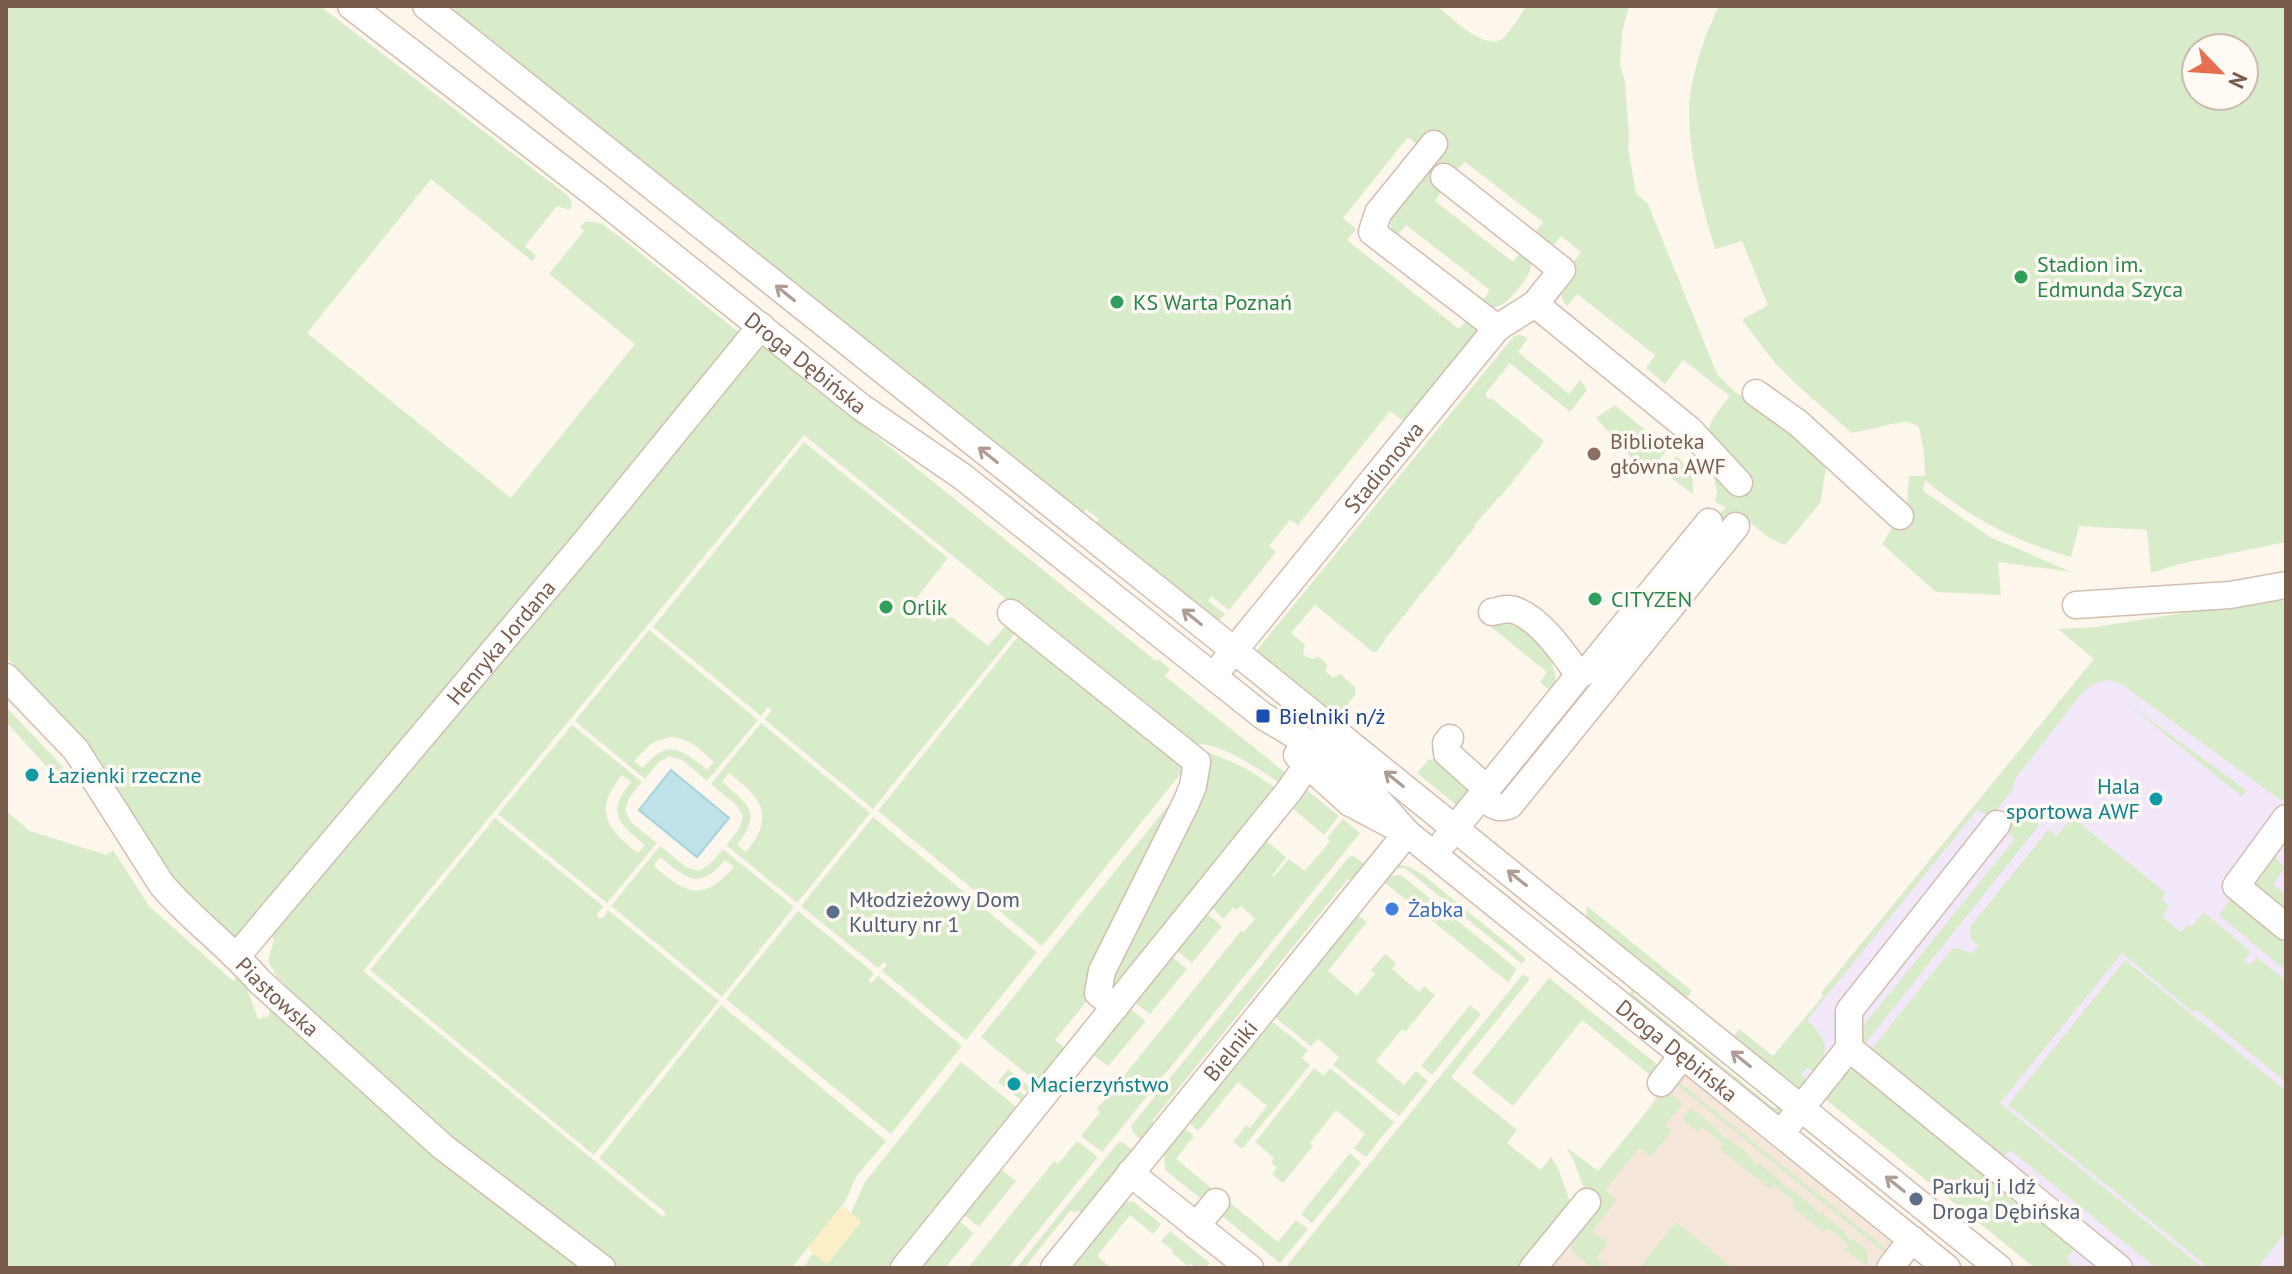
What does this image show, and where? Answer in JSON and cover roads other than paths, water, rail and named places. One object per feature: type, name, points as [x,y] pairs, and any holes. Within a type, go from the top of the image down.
[{"type":"street","name":"Droga Dębińska","points":[[351,6],[861,407],[963,477],[1312,757],[1350,803],[1407,833],[1947,1268]]},
{"type":"street","points":[[426,6],[1455,828],[1692,1005],[1801,1108],[1999,1268]]},
{"type":"street","points":[[478,105],[505,70]]},
{"type":"street","points":[[1434,144],[1378,213],[1372,232],[1497,328]]},
{"type":"street","name":"Stadionowa","points":[[1213,676],[1497,328],[1535,304],[1562,270],[1444,177]]},
{"type":"street","points":[[671,255],[697,223]]},
{"type":"street","points":[[717,291],[743,259]]},
{"type":"street","points":[[1535,304],[1690,430],[1739,483]]},
{"type":"street","points":[[788,349],[815,316]]},
{"type":"street","name":"Henryka Jordana","points":[[237,956],[586,541],[761,326]]},
{"type":"street","points":[[1756,393],[1798,423],[1900,516]]},
{"type":"street","points":[[1434,855],[1579,675],[1587,671],[1709,522]]},
{"type":"street","points":[[1450,738],[1446,743],[1447,753],[1494,806],[1502,808],[1510,805],[1736,526]]},
{"type":"street","points":[[2076,605],[2230,595],[2286,585]]},
{"type":"street","points":[[1132,611],[1153,586]]},
{"type":"street","points":[[1492,612],[1507,608],[1527,617],[1552,640],[1579,675]]},
{"type":"street","points":[[1011,613],[1197,762],[1186,803],[1102,971],[1098,993],[1115,1007]]},
{"type":"street","name":"Piastowska","points":[[6,677],[76,750],[162,885],[259,981],[424,1131],[602,1268]]},
{"type":"street","points":[[904,1268],[1288,793],[1312,757]]},
{"type":"street","points":[[2286,818],[2236,886],[2286,927]]},
{"type":"street","points":[[1780,1133],[1849,1048],[1849,1011],[1997,824]]},
{"type":"street","points":[[2286,830],[2286,851]]},
{"type":"street","name":"Bielniki","points":[[1054,1268],[1407,833]]},
{"type":"street","points":[[1539,938],[1567,909]]},
{"type":"street","points":[[1849,1048],[2119,1268]]},
{"type":"street","points":[[1661,1083],[1683,1055]]},
{"type":"street","points":[[1130,1173],[1248,1267]]},
{"type":"street","points":[[1196,1226],[1216,1202]]},
{"type":"street","points":[[1533,1268],[1587,1202]]},
{"type":"street","points":[[1890,1268],[1912,1239]]},
{"type":"water","points":[[671,770],[729,818],[697,857],[639,810]]},
{"type":"place","name":"Stadion im. Edmunda Szyca","points":[[2021,277]]},
{"type":"place","name":"KS Warta Poznań","points":[[1117,302]]},
{"type":"place","name":"Biblioteka główna AWF","points":[[1594,454]]},
{"type":"place","name":"CITYZEN","points":[[1595,599]]},
{"type":"place","name":"Orlik","points":[[886,607]]},
{"type":"place","name":"Bielniki n/ż","points":[[1263,716]]},
{"type":"place","name":"Łazienki rzeczne","points":[[32,775]]},
{"type":"place","name":"Hala sportowa AWF","points":[[2156,799]]},
{"type":"place","name":"Żabka","points":[[1392,909]]},
{"type":"place","name":"Młodzieżowy Dom Kultury nr 1","points":[[833,912]]},
{"type":"place","name":"Macierzyństwo","points":[[1014,1084]]},
{"type":"place","name":"Parkuj i Idź Droga Dębińska","points":[[1916,1199]]}]
